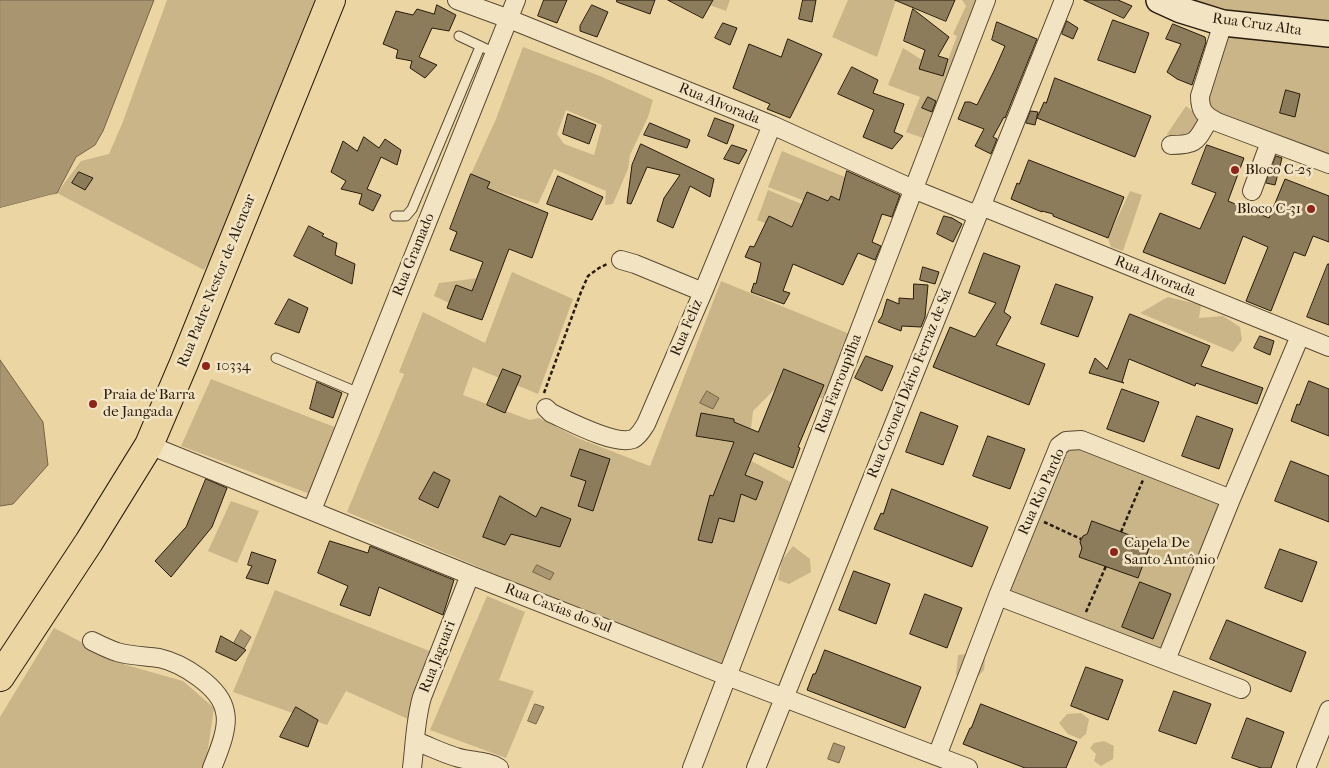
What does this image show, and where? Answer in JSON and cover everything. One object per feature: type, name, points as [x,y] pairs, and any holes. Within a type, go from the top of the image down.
[{"type":"main road","name":"Rua Padre Nestor de Alencar","points":[[0,677],[89,542],[149,446],[331,0]]},
{"type":"main road","name":"Rua Cruz Alta","points":[[1159,0],[1181,10],[1223,23],[1329,34]]},
{"type":"street","name":"Rua Alvorada","points":[[458,0],[772,125],[913,190],[979,211],[1329,347]]},
{"type":"street","name":"Rua Gramado","points":[[312,510],[359,393],[487,50],[509,19],[516,0]]},
{"type":"street","name":"Rua Farroupilha","points":[[692,768],[986,0]]},
{"type":"street","name":"Rua Coronel Dário Ferraz de Sá","points":[[756,768],[1064,0]]},
{"type":"street","points":[[1223,23],[1200,96],[1200,105],[1204,113],[1210,118],[1329,164]]},
{"type":"street","points":[[1171,145],[1187,145],[1196,140],[1210,118]]},
{"type":"street","name":"Rua Feliz","points":[[546,408],[551,414],[611,439],[624,441],[638,436],[646,424],[703,292],[772,125]]},
{"type":"street","points":[[1252,190],[1270,142]]},
{"type":"street","points":[[621,260],[703,292]]},
{"type":"street","points":[[1166,660],[1230,499],[1300,336]]},
{"type":"street","name":"Rua Rio Pardo","points":[[937,756],[998,596],[1059,446],[1066,441],[1081,440],[1230,499]]},
{"type":"street","name":"Rua Caxias do Sul","points":[[149,446],[470,575],[968,768]]},
{"type":"street","name":"Rua Jaguari","points":[[412,768],[417,712],[470,575]]},
{"type":"street","points":[[998,596],[1241,689]]},
{"type":"street","points":[[92,641],[115,652],[160,658],[178,665],[204,681],[219,695],[226,712],[225,723],[212,768]]},
{"type":"street","points":[[1306,768],[1329,710]]},
{"type":"street","points":[[415,741],[455,757],[488,763],[499,768]]},
{"type":"lane","points":[[395,216],[406,216],[412,209],[487,50],[458,36]]},
{"type":"lane","points":[[276,358],[359,393]]},
{"type":"path","points":[[546,408],[542,403],[544,395],[588,276],[599,268],[621,260]]},
{"type":"path","points":[[1121,532],[1149,466]]},
{"type":"path","points":[[1030,516],[1081,539]]},
{"type":"path","points":[[1079,627],[1106,566]]},
{"type":"shaded area","points":[[0,0],[154,0],[103,131],[95,145],[76,157],[57,193],[0,208]]},
{"type":"shaded area","points":[[167,0],[319,0],[216,251],[204,270],[57,193],[81,161],[109,154],[122,124]]},
{"type":"shaded area","points":[[696,0],[730,0],[726,11]]},
{"type":"shaded area","points":[[848,0],[896,0],[877,57],[832,37]]},
{"type":"shaded area","points":[[962,0],[981,0],[940,144],[906,132],[920,97],[888,85],[903,48],[943,73],[957,36],[953,34],[966,6]]},
{"type":"shaded area","points":[[1187,0],[1329,0],[1329,20],[1207,9]]},
{"type":"shaded area","points":[[1224,25],[1329,35],[1329,172],[1203,119],[1189,136],[1173,137],[1167,134],[1186,106],[1194,112]]},
{"type":"shaded area","points":[[523,47],[600,76],[653,100],[648,117],[630,155],[628,169],[613,204],[605,205],[606,191],[554,169],[538,204],[487,188],[489,182],[471,174],[496,119]],"holes":[[[566,110],[602,125],[594,155],[564,144],[557,134]]]},
{"type":"shaded area","points":[[782,151],[852,180],[834,212],[768,187]]},
{"type":"shaded area","points":[[768,190],[811,208],[801,237],[757,220]]},
{"type":"shaded area","points":[[1130,191],[1142,195],[1123,251],[1111,247],[1108,238]]},
{"type":"shaded area","points":[[512,272],[573,299],[538,394],[473,367],[463,395],[530,420],[539,418],[580,439],[650,466],[721,281],[852,335],[828,400],[778,386],[753,411],[749,446],[744,457],[796,485],[725,670],[347,512],[404,374],[399,372],[423,312],[485,343]]},
{"type":"shaded area","points":[[479,278],[474,303],[456,306],[434,296],[439,283]]},
{"type":"shaded area","points":[[1168,297],[1201,305],[1199,318],[1223,316],[1240,327],[1242,340],[1233,352],[1140,313]]},
{"type":"shaded area","points":[[0,360],[43,422],[48,465],[13,504],[0,506]]},
{"type":"shaded area","points":[[211,379],[337,428],[310,494],[181,446]]},
{"type":"shaded area","points":[[707,391],[719,398],[713,409],[700,403]]},
{"type":"shaded area","points":[[1066,441],[1231,499],[1166,660],[998,596]]},
{"type":"shaded area","points":[[231,501],[259,511],[237,563],[208,551]]},
{"type":"shaded area","points":[[793,546],[810,559],[811,572],[789,584],[778,580],[782,560]]},
{"type":"shaded area","points":[[537,565],[554,573],[550,580],[533,572]]},
{"type":"shaded area","points":[[275,590],[432,652],[410,720],[346,691],[327,725],[233,692]]},
{"type":"shaded area","points":[[487,596],[525,612],[499,680],[534,691],[506,758],[430,730]]},
{"type":"shaded area","points":[[54,628],[126,665],[183,681],[214,708],[204,768],[0,768],[0,717]]},
{"type":"shaded area","points":[[241,630],[251,637],[242,652],[232,647]]},
{"type":"shaded area","points":[[958,655],[981,655],[985,658],[984,670],[972,683],[956,675]]},
{"type":"shaded area","points":[[535,704],[544,707],[536,724],[528,721]]},
{"type":"shaded area","points":[[1081,713],[1089,719],[1086,734],[1080,739],[1068,734],[1059,723],[1067,714]]},
{"type":"shaded area","points":[[1104,741],[1114,746],[1113,759],[1101,766],[1094,761],[1096,754],[1090,748],[1094,743]]},
{"type":"shaded area","points":[[834,743],[845,747],[839,763],[828,759]]},
{"type":"pier","points":[[57,193],[42,199],[0,211],[0,208]]},
{"type":"building","points":[[544,0],[567,0],[557,23],[538,16]]},
{"type":"building","points":[[617,0],[655,0],[650,14],[617,2]]},
{"type":"building","points":[[668,0],[713,0],[703,18]]},
{"type":"building","points":[[803,0],[816,0],[812,22],[799,19]]},
{"type":"building","points":[[895,0],[955,0],[946,21]]},
{"type":"building","points":[[1084,0],[1118,0],[1132,6],[1124,18]]},
{"type":"building","points":[[437,5],[456,15],[449,31],[432,28],[419,57],[437,65],[425,78],[410,68],[412,61],[396,58],[398,50],[383,44],[396,11],[413,15],[417,9],[434,14]]},
{"type":"building","points":[[592,5],[608,12],[597,37],[580,31],[580,26]]},
{"type":"building","points":[[913,9],[949,37],[938,56],[948,59],[943,76],[919,69],[925,50],[904,41]]},
{"type":"building","points":[[1113,20],[1149,33],[1135,73],[1098,60]]},
{"type":"building","points":[[1067,21],[1078,28],[1073,39],[1062,34]]},
{"type":"building","points":[[997,22],[1037,39],[1005,118],[993,137],[997,139],[991,154],[975,146],[984,129],[958,119],[965,102],[977,105],[1005,46],[992,40]]},
{"type":"building","points":[[723,23],[737,28],[730,45],[715,38]]},
{"type":"building","points":[[1173,24],[1205,37],[1206,42],[1192,85],[1177,79],[1167,72],[1181,44],[1166,39]]},
{"type":"building","points":[[788,39],[822,54],[790,118],[767,109],[770,104],[733,88],[749,44],[781,57]]},
{"type":"building","points":[[852,67],[878,80],[873,93],[904,104],[894,132],[903,136],[892,149],[863,137],[874,110],[838,94]]},
{"type":"building","points":[[1055,78],[1151,116],[1135,157],[1037,118],[1044,102],[1046,103]]},
{"type":"building","points":[[1286,90],[1300,94],[1295,117],[1280,113]]},
{"type":"building","points":[[928,97],[936,101],[932,112],[922,108]]},
{"type":"building","points":[[1031,111],[1038,112],[1035,125],[1026,123]]},
{"type":"building","points":[[568,114],[596,125],[589,144],[563,134]]},
{"type":"building","points":[[715,118],[734,125],[727,144],[708,136]]},
{"type":"building","points":[[650,123],[690,140],[687,148],[644,135]]},
{"type":"building","points":[[364,137],[379,148],[385,139],[401,150],[397,165],[381,157],[367,189],[381,195],[373,211],[359,204],[362,194],[341,189],[346,181],[331,172],[343,141],[357,151]]},
{"type":"building","points":[[641,144],[714,179],[710,197],[690,186],[673,228],[657,221],[664,198],[680,175],[647,167],[631,204],[627,203],[632,165]]},
{"type":"building","points":[[732,145],[747,150],[739,164],[724,159]]},
{"type":"building","points":[[1207,145],[1244,158],[1228,201],[1269,218],[1285,179],[1329,196],[1329,242],[1313,236],[1305,256],[1294,252],[1271,311],[1246,301],[1268,247],[1243,236],[1225,284],[1143,252],[1160,213],[1200,229],[1216,193],[1192,184]]},
{"type":"building","points":[[1276,156],[1282,158],[1275,185],[1266,183]]},
{"type":"building","points":[[1029,160],[1124,197],[1108,238],[1053,216],[1053,214],[1042,212],[1011,199]]},
{"type":"building","points":[[847,171],[900,195],[892,217],[882,214],[872,242],[881,246],[875,260],[858,253],[843,285],[793,264],[783,291],[790,293],[784,304],[751,292],[754,283],[756,284],[761,263],[745,257],[750,246],[754,247],[769,216],[792,227],[807,192],[828,201],[831,196],[839,200]]},
{"type":"building","points":[[79,172],[93,178],[85,190],[72,183]]},
{"type":"building","points":[[471,174],[490,182],[487,188],[548,213],[532,258],[509,249],[482,320],[447,308],[456,285],[472,291],[483,262],[450,250],[457,232],[450,229]]},
{"type":"building","points":[[558,176],[603,197],[592,220],[547,204]]},
{"type":"building","points":[[944,216],[962,224],[953,242],[937,234]]},
{"type":"building","points":[[309,226],[324,234],[322,236],[337,243],[335,255],[355,264],[352,284],[294,256]]},
{"type":"building","points":[[984,253],[1020,266],[1004,312],[1011,317],[996,345],[1045,364],[1029,405],[933,367],[950,327],[975,337],[996,303],[969,293]]},
{"type":"building","points":[[1329,264],[1329,325],[1307,317]]},
{"type":"building","points":[[923,267],[939,272],[935,284],[920,280]]},
{"type":"building","points":[[914,284],[928,285],[925,317],[921,327],[902,326],[901,331],[878,322],[882,316],[887,299],[899,304],[899,298],[913,299]]},
{"type":"building","points":[[1056,284],[1093,297],[1078,337],[1041,324]]},
{"type":"building","points":[[289,299],[308,308],[299,333],[275,324]]},
{"type":"building","points":[[1130,314],[1210,346],[1201,366],[1263,388],[1257,404],[1196,383],[1195,386],[1129,359],[1122,382],[1124,383],[1089,373],[1095,358],[1107,369]]},
{"type":"building","points":[[1260,336],[1274,341],[1270,355],[1254,348]]},
{"type":"building","points":[[866,356],[893,366],[882,391],[855,378]]},
{"type":"building","points":[[503,369],[521,376],[505,413],[487,405]]},
{"type":"building","points":[[784,369],[824,385],[798,447],[800,448],[793,468],[754,453],[745,475],[763,482],[756,500],[741,494],[734,522],[719,518],[712,543],[698,540],[710,495],[713,496],[734,442],[696,436],[701,413],[734,419],[734,422],[758,432]]},
{"type":"building","points":[[1309,381],[1329,389],[1329,436],[1291,421],[1297,404],[1299,405]]},
{"type":"building","points":[[317,382],[342,393],[333,418],[310,409]]},
{"type":"building","points":[[1122,389],[1159,402],[1144,442],[1107,429]]},
{"type":"building","points":[[921,412],[958,426],[943,465],[906,452]]},
{"type":"building","points":[[1197,416],[1233,429],[1219,469],[1182,456]]},
{"type":"building","points":[[988,436],[1025,449],[1010,489],[973,476]]},
{"type":"building","points":[[580,449],[610,459],[593,511],[578,506],[586,481],[571,476]]},
{"type":"building","points":[[1291,461],[1329,476],[1329,522],[1275,501]]},
{"type":"building","points":[[434,472],[450,480],[438,508],[419,499]]},
{"type":"building","points":[[206,479],[227,488],[212,527],[171,577],[155,561],[186,527]]},
{"type":"building","points":[[892,489],[988,527],[972,567],[874,529],[881,513],[883,514]]},
{"type":"building","points":[[500,496],[536,517],[541,507],[571,519],[560,547],[511,534],[505,545],[483,537]]},
{"type":"building","name":"Capela De Santo Antônio","points":[[1092,521],[1151,543],[1138,578],[1079,557],[1082,548],[1080,542],[1083,536],[1087,534]]},
{"type":"building","points":[[330,541],[368,553],[370,546],[454,580],[443,615],[379,587],[370,616],[340,605],[348,586],[318,573]]},
{"type":"building","points":[[1280,549],[1317,562],[1302,602],[1265,588]]},
{"type":"building","points":[[252,552],[276,560],[268,584],[246,578],[252,566],[248,565]]},
{"type":"building","points":[[854,571],[890,584],[876,624],[839,610]]},
{"type":"building","points":[[1140,582],[1171,594],[1153,639],[1122,627]]},
{"type":"building","points":[[925,594],[962,608],[947,648],[910,634]]},
{"type":"building","points":[[1227,620],[1306,652],[1291,692],[1210,659]]},
{"type":"building","points":[[221,636],[246,650],[236,661],[216,652]]},
{"type":"building","points":[[825,650],[921,687],[905,728],[807,690]]},
{"type":"building","points":[[1086,667],[1123,680],[1108,720],[1071,706]]},
{"type":"building","points":[[1174,691],[1211,704],[1196,744],[1159,731]]},
{"type":"building","points":[[981,704],[1077,742],[1066,768],[1025,768],[963,744]]},
{"type":"building","points":[[296,707],[318,720],[308,747],[280,737]]},
{"type":"building","points":[[1247,718],[1284,732],[1271,768],[1261,768],[1232,758]]},
{"type":"place","name":"Bloco C-25","points":[[1235,170]]},
{"type":"place","name":"Bloco C-31","points":[[1311,209]]},
{"type":"place","name":"10334","points":[[206,366]]},
{"type":"place","name":"Praia de Barra de Jangada","points":[[93,404]]},
{"type":"place","name":"Capela De Santo Antônio","points":[[1114,552]]}]
